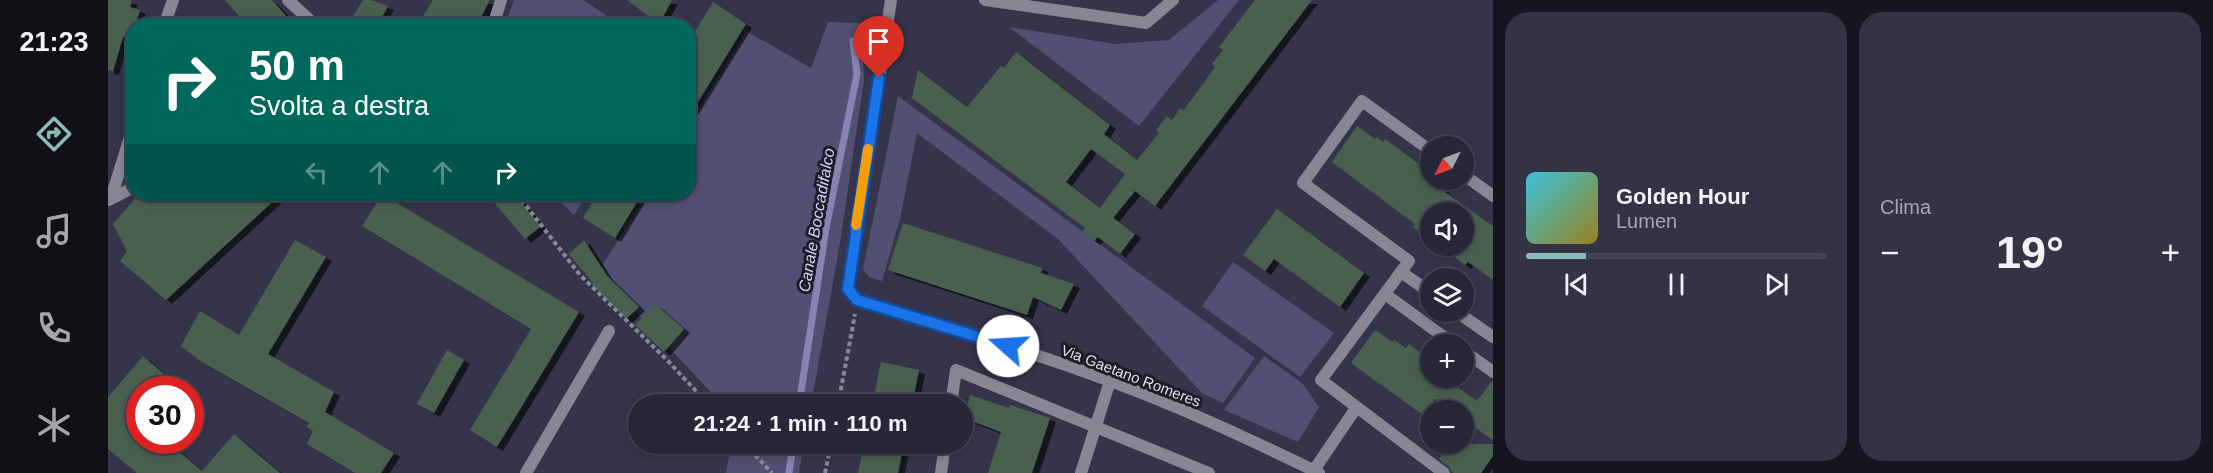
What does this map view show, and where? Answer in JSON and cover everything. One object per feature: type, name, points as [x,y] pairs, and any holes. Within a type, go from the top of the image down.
[{"type":"street","points":[[167,18],[173,0]]},
{"type":"street","points":[[288,0],[307,18]]},
{"type":"street","points":[[495,18],[501,0]]},
{"type":"street","points":[[857,300],[848,289],[849,275],[891,0]]},
{"type":"street","points":[[985,0],[1032,3],[1146,23],[1173,0]]},
{"type":"street","points":[[1420,143],[1362,101],[1303,183],[1409,261],[1321,380],[1444,473]]},
{"type":"street","points":[[109,200],[126,148]]},
{"type":"street","points":[[1474,182],[1493,196]]},
{"type":"street","points":[[109,200],[126,191]]},
{"type":"street","points":[[1401,272],[1420,285]]},
{"type":"street","points":[[1385,294],[1440,334]]},
{"type":"street","name":"Via Gaetano Romeres","points":[[857,300],[966,333],[1110,381],[1228,430],[1316,472]]},
{"type":"street","points":[[1471,322],[1493,338]]},
{"type":"street","points":[[526,473],[609,331]]},
{"type":"street","points":[[1474,358],[1493,372]]},
{"type":"street","points":[[953,394],[956,370],[1209,473]]},
{"type":"street","points":[[1081,473],[1110,381]]},
{"type":"street","points":[[1316,472],[1356,408]]},
{"type":"street","points":[[941,473],[944,454]]},
{"type":"path","points":[[522,201],[580,275],[699,394]]},
{"type":"path","points":[[840,394],[857,300]]},
{"type":"path","points":[[754,454],[772,473]]},
{"type":"path","points":[[825,473],[829,454]]},
{"type":"shaded area","points":[[514,0],[583,0],[610,18],[508,18]]},
{"type":"shaded area","points":[[1218,0],[1239,0],[1139,126],[1009,27],[1115,44],[1169,40]]},
{"type":"shaded area","points":[[828,22],[861,23],[864,80],[840,243],[813,394],[713,394],[598,272],[643,201],[696,201],[696,113],[746,31],[811,68]]},
{"type":"shaded area","points":[[898,96],[1255,358],[1223,403],[1202,393],[1058,239],[917,133],[900,219],[882,281],[869,277],[863,269]]},
{"type":"shaded area","points":[[559,201],[583,201],[574,215]]},
{"type":"shaded area","points":[[1233,262],[1334,333],[1300,377],[1202,306]]},
{"type":"shaded area","points":[[1264,356],[1302,383],[1319,407],[1298,442],[1224,410]]},
{"type":"shaded area","points":[[729,454],[802,454],[799,473],[726,473]]},
{"type":"building","points":[[108,0],[132,0],[130,7],[140,10],[138,18],[126,18],[126,38],[123,37],[113,71],[108,70]]},
{"type":"building","points":[[225,0],[272,0],[288,18],[241,18]]},
{"type":"building","points":[[363,0],[371,0],[388,6],[381,18],[352,18]]},
{"type":"building","points":[[433,0],[490,0],[480,18],[422,18]]},
{"type":"building","points":[[627,0],[672,0],[662,18],[651,18]]},
{"type":"building","points":[[1255,0],[1312,0],[1155,206],[1135,191],[1113,218],[1135,234],[1120,254],[1098,237],[1094,241],[1082,232],[1085,228],[912,98],[918,70],[967,107],[1001,66],[1004,68],[1016,52],[1110,125],[1104,134],[1137,160],[1159,133],[1156,130],[1167,116],[1172,120],[1180,108],[1184,110],[1215,67],[1212,64],[1223,50],[1219,47]],"holes":[[[1091,149],[1125,174],[1100,208],[1066,182]]]},
{"type":"building","points":[[713,2],[746,24],[696,105],[696,30]]},
{"type":"building","points":[[1357,126],[1375,139],[1377,137],[1383,142],[1385,139],[1420,165],[1420,190],[1442,190],[1459,202],[1420,202],[1420,232],[1413,227],[1415,224],[1332,162]]},
{"type":"building","points":[[133,201],[273,201],[166,300],[120,261],[127,251],[113,224]]},
{"type":"building","points":[[378,201],[394,201],[579,312],[497,447],[470,430],[531,329],[362,226]]},
{"type":"building","points":[[493,201],[520,201],[541,226],[525,239]]},
{"type":"building","points":[[593,201],[638,201],[615,238],[583,218]]},
{"type":"building","points":[[1277,209],[1364,273],[1340,307],[1274,259],[1265,271],[1243,255]]},
{"type":"building","points":[[1474,213],[1493,226],[1493,280],[1468,262],[1465,265],[1453,256],[1474,256]]},
{"type":"building","points":[[903,223],[1042,268],[1041,273],[1074,284],[1061,310],[1033,297],[1027,315],[888,270]]},
{"type":"building","points":[[295,240],[326,257],[268,354],[334,392],[325,412],[394,453],[381,473],[355,473],[307,444],[313,431],[307,427],[309,423],[200,361],[181,346],[200,311],[239,335]]},
{"type":"building","points":[[584,240],[607,276],[639,307],[626,319],[592,285],[593,283],[569,254]]},
{"type":"building","points":[[655,304],[684,329],[664,352],[635,325]]},
{"type":"building","points":[[1375,330],[1393,342],[1394,340],[1406,348],[1409,344],[1420,352],[1420,388],[1458,388],[1477,401],[1493,380],[1493,440],[1474,427],[1474,400],[1420,400],[1420,413],[1351,363]]},
{"type":"building","points":[[447,350],[464,360],[434,413],[417,404]]},
{"type":"building","points":[[143,356],[164,374],[162,376],[126,376],[126,454],[182,454],[202,471],[234,434],[280,473],[137,473],[108,449],[108,397]]},
{"type":"building","points":[[881,362],[919,370],[914,394],[874,394]]},
{"type":"building","points":[[973,396],[1050,418],[1032,473],[988,473],[1001,432],[973,421]]},
{"type":"building","points":[[1474,444],[1493,444],[1493,456],[1481,473],[1453,473],[1439,459],[1443,454],[1474,454]]},
{"type":"building","points":[[862,454],[902,454],[898,473],[858,473]]},
{"type":"waterway","name":"Canale Boccadifalco","points":[[801,394],[826,228],[857,74],[853,41]]},
{"type":"waterway","name":"Canale Boccadifalco","points":[[789,473],[792,454]]},
{"type":"slow traffic","points":[[856,225],[868,149]]},
{"type":"route","points":[[879,78],[848,289],[857,300],[1008,346]]}]
